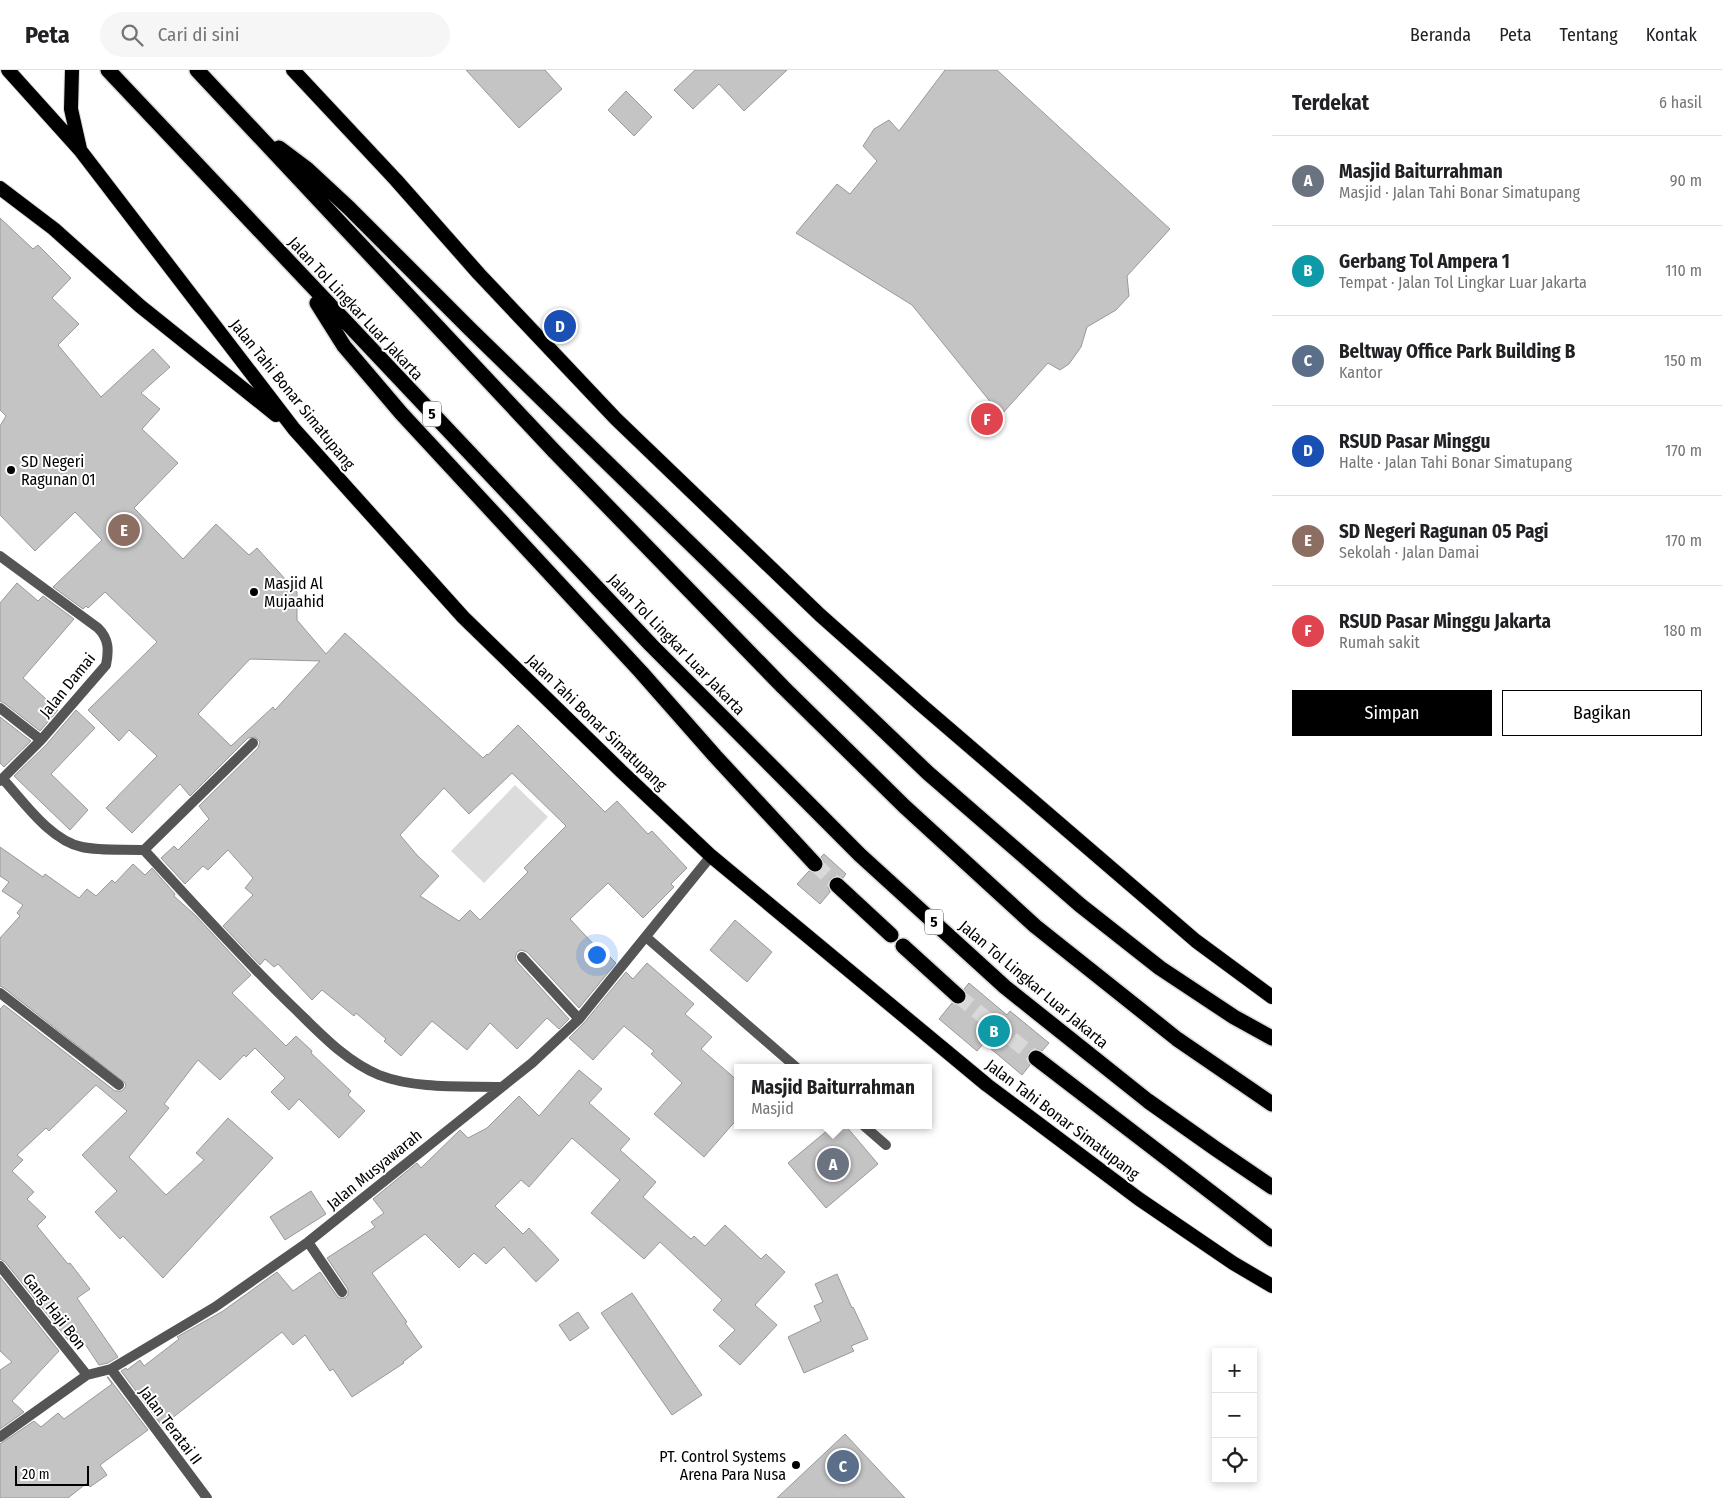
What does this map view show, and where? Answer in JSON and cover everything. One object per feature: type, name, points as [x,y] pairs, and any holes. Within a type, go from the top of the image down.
[{"type":"highway","name":"Jalan Tahi Bonar Simatupang","points":[[8,70],[80,150],[294,430],[463,618],[711,856],[987,1085],[1139,1199],[1233,1263],[1272,1286]]},
{"type":"highway","points":[[72,70],[71,109],[80,150]]},
{"type":"highway","name":"Jalan Tol Lingkar Luar Jakarta","points":[[108,70],[651,645],[860,855],[1005,987],[1148,1101],[1272,1187]]},
{"type":"highway","points":[[197,70],[554,452],[782,687],[904,806],[1035,926],[1177,1039],[1272,1104]]},
{"type":"highway","points":[[293,70],[616,419],[820,614],[919,703],[1196,941],[1272,997]]},
{"type":"highway","points":[[246,123],[307,169],[330,190],[470,329],[928,773],[1080,905],[1160,968],[1234,1017],[1272,1038]]},
{"type":"highway","points":[[0,188],[54,229],[140,306],[294,430]]},
{"type":"highway","points":[[298,272],[344,346],[369,377],[641,672],[714,756],[815,864]]},
{"type":"highway","points":[[837,885],[891,935]]},
{"type":"highway","points":[[903,946],[958,996]]},
{"type":"highway","points":[[1036,1058],[1272,1239]]},
{"type":"street","name":"Jalan Damai","points":[[0,556],[98,628],[106,636],[109,650],[106,665],[41,740],[2,780]]},
{"type":"street","points":[[0,708],[41,740]]},
{"type":"street","points":[[144,850],[253,743]]},
{"type":"street","points":[[2,780],[50,830],[68,841],[81,847],[144,850],[253,969],[327,1040],[350,1059],[380,1075],[410,1082],[500,1087]]},
{"type":"street","name":"Jalan Musyawarah","points":[[0,1437],[87,1375],[111,1369],[214,1307],[308,1242],[532,1063],[580,1019],[711,856]]},
{"type":"street","points":[[646,938],[792,1064]]},
{"type":"street","points":[[522,957],[580,1019]]},
{"type":"street","points":[[0,993],[119,1085]]},
{"type":"street","points":[[868,1129],[886,1145]]},
{"type":"street","points":[[308,1242],[342,1292]]},
{"type":"street","name":"Gang Haji Bon","points":[[0,1266],[87,1375]]},
{"type":"street","name":"Jalan Teratai II","points":[[111,1369],[207,1498]]},
{"type":"shaded area","points":[[515,785],[548,817],[484,883],[451,851]]},
{"type":"building","points":[[466,70],[545,70],[562,89],[519,128]]},
{"type":"building","points":[[695,70],[787,70],[744,111],[719,84],[693,109],[674,90]]},
{"type":"building","points":[[945,70],[997,70],[1170,229],[1127,276],[1129,296],[1116,310],[1087,327],[1081,347],[1069,364],[1060,370],[1048,363],[1001,415],[912,305],[796,233],[837,184],[850,194],[877,161],[863,146],[874,129],[889,120],[899,131]]},
{"type":"building","points":[[626,91],[652,117],[634,136],[608,110]]},
{"type":"building","points":[[0,218],[33,249],[38,245],[71,278],[52,298],[79,324],[58,345],[101,397],[153,349],[170,367],[141,393],[160,409],[142,429],[178,463],[134,508],[183,559],[216,524],[249,555],[257,548],[297,592],[297,620],[326,654],[345,633],[483,758],[518,725],[605,812],[617,801],[648,834],[652,831],[687,868],[671,884],[674,887],[643,918],[608,883],[570,919],[598,949],[600,947],[616,963],[579,1008],[527,952],[521,950],[517,952],[515,958],[517,962],[569,1019],[559,1029],[547,1018],[517,1049],[490,1023],[467,1050],[432,1021],[401,1056],[384,1041],[386,1039],[356,1013],[354,1016],[322,990],[312,1000],[278,964],[274,967],[265,959],[260,965],[223,926],[253,895],[245,888],[253,878],[228,850],[208,870],[203,866],[185,884],[161,858],[174,846],[178,850],[209,819],[199,806],[258,748],[260,742],[255,737],[248,738],[190,796],[180,784],[132,833],[106,808],[157,756],[129,730],[119,741],[88,710],[157,642],[105,592],[88,608],[86,606],[83,609],[53,587],[102,540],[75,512],[35,551],[0,515],[0,426],[6,416],[0,410]],"holes":[[[250,659],[320,661],[275,710],[273,707],[231,746],[198,714]],[[512,773],[566,826],[524,868],[528,872],[480,920],[470,910],[459,921],[420,896],[439,876],[400,835],[444,788],[469,814]]]},
{"type":"building","points":[[17,583],[38,601],[43,596],[74,619],[23,678],[58,710],[40,731],[0,701],[0,603]]},
{"type":"building","points":[[76,710],[95,728],[51,774],[88,810],[70,830],[14,776],[46,745]]},
{"type":"building","points":[[0,717],[31,741],[4,767],[0,763]]},
{"type":"building","points":[[0,847],[43,877],[45,874],[79,898],[87,889],[96,896],[112,880],[115,883],[133,864],[145,875],[152,868],[175,894],[174,896],[195,915],[251,975],[232,993],[286,1046],[296,1036],[351,1091],[348,1095],[365,1111],[339,1138],[299,1099],[289,1110],[271,1092],[285,1078],[255,1048],[246,1057],[244,1055],[220,1080],[198,1060],[164,1104],[169,1108],[129,1157],[166,1195],[204,1160],[196,1153],[228,1118],[273,1158],[163,1278],[123,1236],[120,1239],[95,1212],[117,1191],[82,1155],[127,1111],[96,1085],[49,1131],[46,1128],[17,1155],[23,1160],[12,1171],[34,1192],[27,1199],[46,1217],[37,1226],[90,1289],[77,1298],[118,1357],[108,1363],[99,1365],[77,1332],[69,1341],[5,1262],[0,1259],[0,1009],[4,1005],[115,1091],[122,1091],[126,1086],[125,1083],[0,986],[0,938],[20,916],[17,913],[23,905],[2,891],[9,882],[0,876]]},
{"type":"building","points":[[824,854],[846,874],[843,878],[835,876],[830,879],[828,887],[830,892],[820,904],[797,884],[809,871],[817,873],[822,870],[824,862],[821,857]]},
{"type":"building","points":[[735,920],[772,952],[747,982],[710,950]]},
{"type":"building","points":[[647,963],[694,1004],[685,1014],[712,1037],[701,1049],[734,1078],[734,1123],[704,1157],[654,1114],[682,1083],[651,1054],[654,1051],[624,1026],[593,1060],[569,1038],[584,1023],[626,972],[633,979]]},
{"type":"building","points":[[969,983],[1007,1015],[1010,1011],[1049,1043],[1042,1051],[1037,1049],[1029,1052],[1027,1057],[1030,1065],[1022,1075],[984,1043],[977,1051],[939,1019],[952,1003],[960,1005],[965,1002],[967,994],[964,989]]},
{"type":"building","points":[[579,1070],[602,1089],[589,1103],[630,1139],[620,1150],[656,1182],[643,1197],[691,1239],[694,1236],[705,1246],[725,1225],[761,1259],[766,1254],[785,1272],[755,1305],[777,1325],[740,1365],[719,1346],[735,1330],[713,1310],[722,1300],[660,1242],[644,1259],[591,1213],[620,1180],[572,1138],[529,1187],[521,1180],[495,1206],[523,1234],[529,1228],[559,1260],[536,1282],[504,1247],[486,1264],[474,1253],[459,1268],[425,1234],[372,1273],[407,1322],[405,1323],[422,1347],[404,1363],[352,1397],[333,1369],[330,1371],[305,1335],[293,1345],[282,1332],[162,1426],[121,1371],[126,1368],[127,1370],[140,1360],[144,1366],[179,1339],[177,1337],[223,1311],[277,1272],[293,1291],[320,1272],[337,1296],[345,1298],[348,1295],[348,1289],[327,1258],[375,1227],[371,1222],[384,1213],[373,1199],[417,1163],[421,1168],[460,1130],[468,1138],[487,1128],[519,1096],[539,1116]]},
{"type":"building","points":[[829,1129],[848,1129],[878,1164],[826,1208],[788,1163]]},
{"type":"building","points":[[311,1191],[326,1214],[285,1240],[270,1217]]},
{"type":"building","points":[[837,1274],[868,1339],[851,1346],[854,1351],[804,1373],[788,1337],[821,1321],[814,1306],[823,1302],[815,1284]]},
{"type":"building","points":[[0,1277],[59,1351],[12,1401],[24,1412],[0,1429],[0,1370],[12,1362],[0,1351]]},
{"type":"building","points":[[632,1293],[702,1395],[672,1415],[601,1313]]},
{"type":"building","points":[[578,1312],[589,1328],[570,1341],[559,1325]]},
{"type":"building","points":[[107,1377],[148,1430],[100,1465],[107,1475],[90,1487],[87,1483],[68,1498],[0,1498],[0,1444],[34,1421],[41,1427],[58,1413],[64,1419],[112,1384]]},
{"type":"building","points":[[845,1434],[905,1498],[777,1498]]},
{"type":"tunnel","points":[[815,864],[837,885]]},
{"type":"tunnel","points":[[958,996],[1036,1058]]},
{"type":"place","name":"RSUD Pasar Minggu","points":[[560,326]]},
{"type":"place","name":"RSUD Pasar Minggu Jakarta","points":[[987,419]]},
{"type":"place","name":"SD Negeri Ragunan 01","points":[[11,470]]},
{"type":"place","name":"SD Negeri Ragunan 05 Pagi","points":[[124,530]]},
{"type":"place","name":"Masjid Al Mujaahid","points":[[254,592]]},
{"type":"place","name":"Gerbang Tol Ampera 1","points":[[994,1031]]},
{"type":"place","name":"Masjid Baiturrahman","points":[[833,1164]]},
{"type":"place","name":"PT. Control Systems Arena Para Nusa","points":[[796,1465]]},
{"type":"place","name":"Beltway Office Park Building B","points":[[843,1466]]}]
